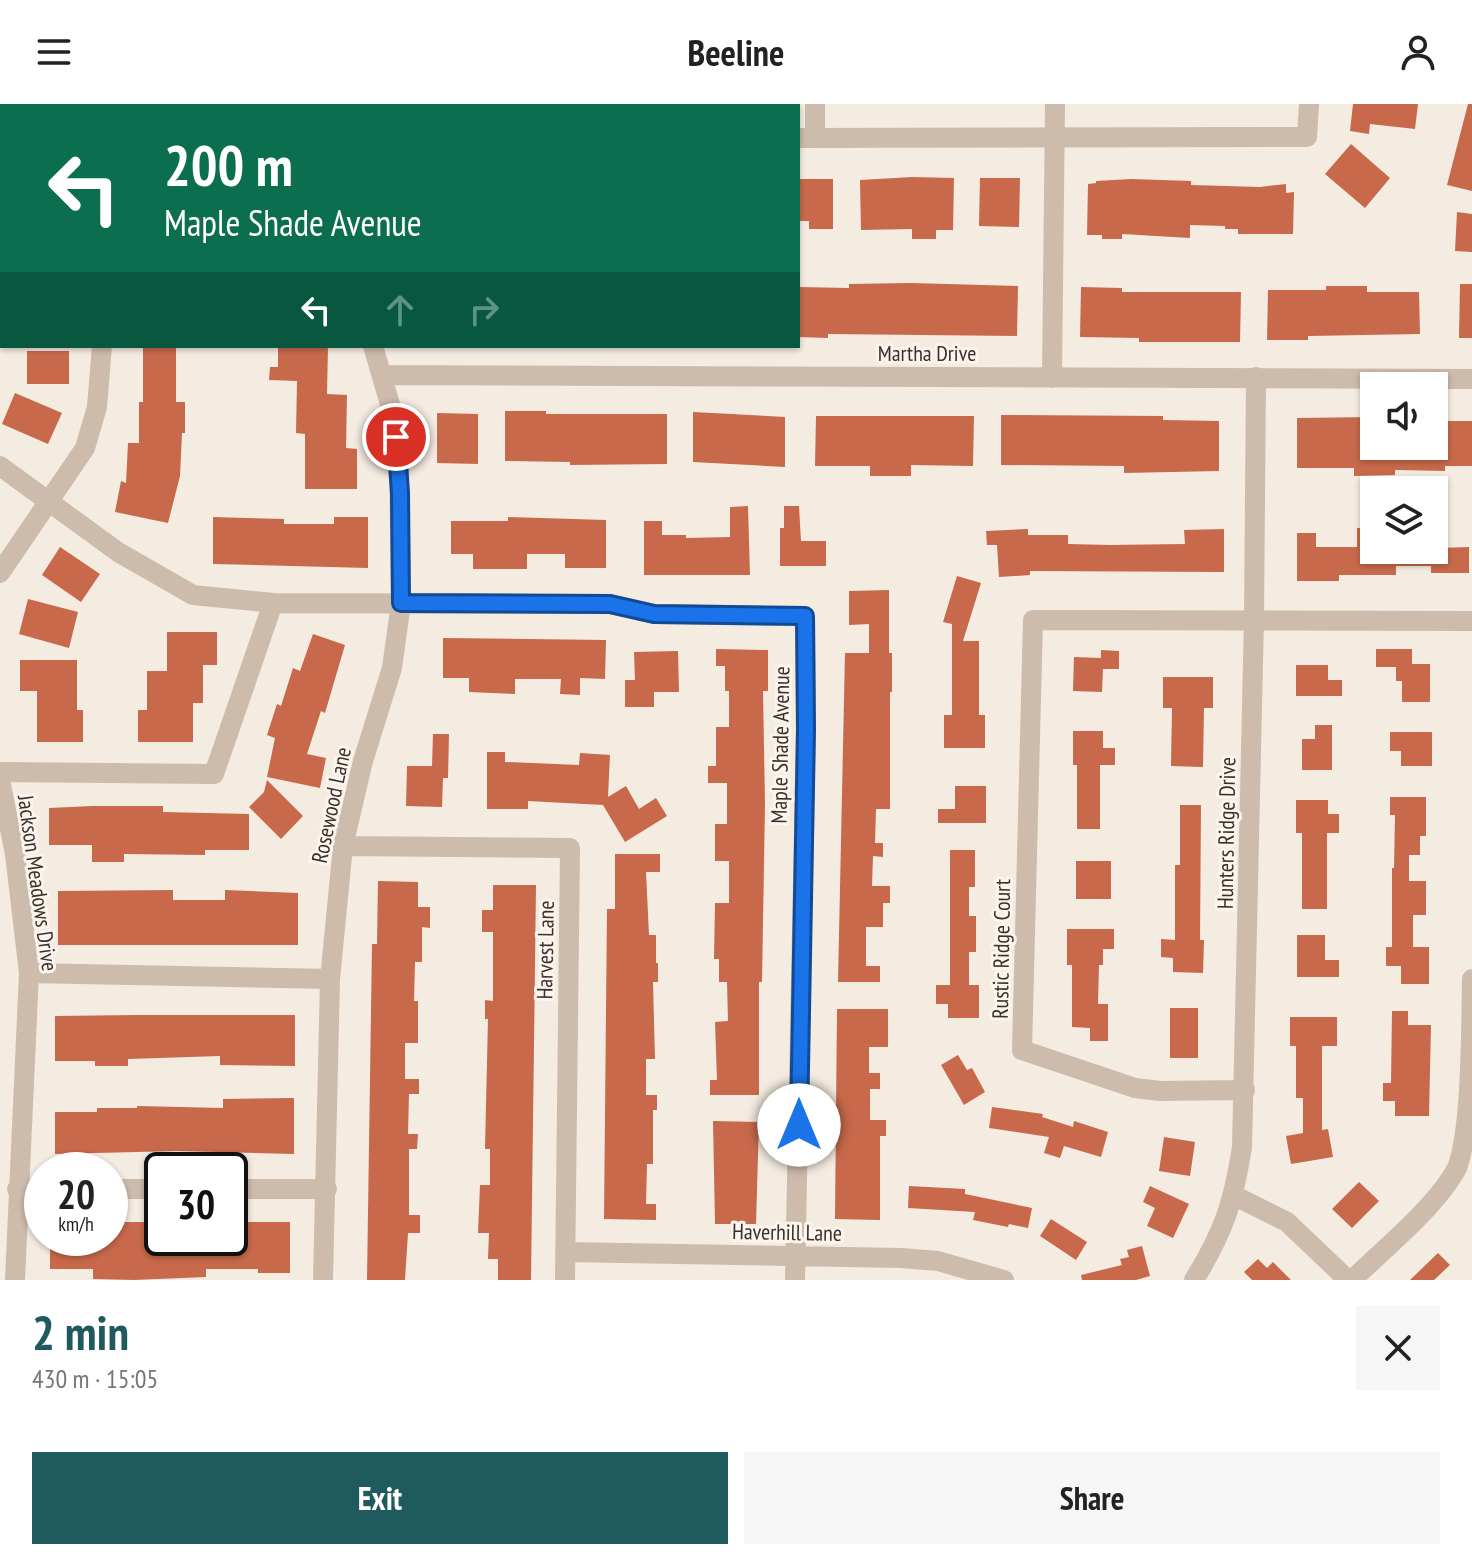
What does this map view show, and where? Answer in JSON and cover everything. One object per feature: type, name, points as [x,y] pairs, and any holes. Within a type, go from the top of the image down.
[{"type":"street","points":[[815,104],[806,138],[1307,137],[1309,104]]},
{"type":"street","points":[[1052,378],[1055,104]]},
{"type":"street","points":[[0,573],[85,448],[97,407],[102,348]]},
{"type":"street","name":"Rosewood Lane","points":[[323,1280],[330,979],[343,846],[363,761],[392,668],[401,603],[400,493],[394,418],[374,348]]},
{"type":"street","name":"Martha Drive","points":[[383,375],[1472,379]]},
{"type":"street","name":"Hunters Ridge Drive","points":[[1194,1280],[1217,1243],[1235,1196],[1242,1147],[1256,377]]},
{"type":"street","points":[[0,466],[118,552],[193,595],[273,603],[401,603]]},
{"type":"street","points":[[0,772],[214,774],[273,603]]},
{"type":"street","name":"Maple Shade Avenue","points":[[401,603],[610,604],[654,614],[805,616],[806,729],[795,1280]]},
{"type":"street","points":[[1254,619],[1472,621]]},
{"type":"street","name":"Rustic Ridge Court","points":[[1245,1090],[1160,1091],[1135,1088],[1022,1050],[1033,620],[1254,619]]},
{"type":"street","name":"Jackson Meadows Drive","points":[[0,780],[15,854],[29,973],[15,1280]]},
{"type":"street","name":"Harvest Lane","points":[[343,846],[570,848],[565,1280]]},
{"type":"street","points":[[29,973],[330,979]]},
{"type":"street","points":[[1235,1196],[1287,1222],[1350,1280],[1438,1196],[1457,1168],[1466,1146],[1470,1118],[1472,979]]},
{"type":"street","points":[[17,1189],[24,1189]]},
{"type":"street","points":[[248,1189],[327,1189]]},
{"type":"street","name":"Haverhill Lane","points":[[566,1252],[925,1260],[1004,1280]]},
{"type":"building","points":[[1353,104],[1418,104],[1415,129],[1370,124],[1369,134],[1350,131]]},
{"type":"building","points":[[1468,104],[1472,104],[1472,191],[1447,185]]},
{"type":"building","points":[[1351,144],[1390,178],[1365,208],[1325,174]]},
{"type":"building","points":[[954,178],[953,230],[936,230],[936,239],[912,239],[912,229],[861,230],[860,180]]},
{"type":"building","points":[[980,178],[1020,178],[1019,227],[979,226]]},
{"type":"building","points":[[800,179],[833,179],[833,229],[809,229],[809,221],[800,221]]},
{"type":"building","points":[[1131,179],[1191,181],[1191,185],[1260,187],[1286,184],[1286,193],[1294,192],[1293,234],[1238,234],[1238,229],[1225,229],[1225,226],[1190,225],[1190,238],[1122,234],[1122,239],[1102,239],[1102,235],[1087,235],[1088,184]]},
{"type":"building","points":[[1457,212],[1472,214],[1472,252],[1455,251]]},
{"type":"building","points":[[849,284],[1018,286],[1017,336],[828,334],[828,338],[800,337],[800,287],[849,288]]},
{"type":"building","points":[[1460,284],[1472,284],[1472,338],[1459,338]]},
{"type":"building","points":[[1326,286],[1367,286],[1367,292],[1419,292],[1420,334],[1267,340],[1268,290],[1326,290]]},
{"type":"building","points":[[1081,287],[1122,288],[1122,292],[1241,292],[1240,342],[1139,342],[1139,338],[1080,337]]},
{"type":"building","points":[[143,348],[176,348],[176,402],[185,402],[185,433],[182,433],[180,476],[168,523],[115,512],[121,481],[126,483],[128,443],[139,443],[139,402],[143,402]]},
{"type":"building","points":[[278,348],[328,348],[327,394],[347,395],[346,448],[357,449],[357,489],[305,489],[305,434],[296,433],[297,381],[269,380],[270,367],[278,367]]},
{"type":"building","points":[[27,351],[69,351],[69,384],[27,384]]},
{"type":"building","points":[[15,393],[62,413],[48,444],[2,424]]},
{"type":"building","points":[[505,411],[667,414],[667,464],[570,465],[570,462],[505,461]]},
{"type":"building","points":[[693,412],[785,417],[785,467],[693,462]]},
{"type":"building","points":[[437,413],[478,414],[478,464],[437,463]]},
{"type":"building","points":[[1001,415],[1163,416],[1163,420],[1219,421],[1219,471],[1124,473],[1124,466],[1001,465]]},
{"type":"building","points":[[816,416],[974,416],[973,466],[911,465],[911,476],[870,476],[870,466],[815,466]]},
{"type":"building","points":[[1360,417],[1360,460],[1448,460],[1448,421],[1472,421],[1472,466],[1445,466],[1445,471],[1395,470],[1395,475],[1354,476],[1354,468],[1297,468],[1297,418]]},
{"type":"building","points":[[748,506],[750,575],[644,575],[644,521],[662,521],[662,535],[730,537],[730,507]]},
{"type":"building","points":[[784,506],[799,506],[801,541],[826,541],[826,566],[780,566],[780,528],[784,528]]},
{"type":"building","points":[[213,517],[284,519],[284,524],[334,524],[334,517],[368,517],[368,568],[213,564]]},
{"type":"building","points":[[508,517],[606,520],[606,568],[565,568],[565,554],[527,554],[527,569],[473,569],[473,554],[451,554],[451,521],[508,521]]},
{"type":"building","points":[[1357,528],[1360,528],[1360,564],[1448,564],[1448,548],[1469,547],[1469,573],[1431,573],[1431,566],[1396,566],[1396,575],[1339,575],[1339,581],[1297,581],[1297,533],[1316,533],[1316,547],[1357,547]]},
{"type":"building","points":[[1028,529],[1028,535],[1068,535],[1068,544],[1110,545],[1185,544],[1184,530],[1224,529],[1224,572],[1030,571],[1030,575],[999,577],[997,545],[987,545],[986,531]]},
{"type":"building","points":[[60,547],[100,574],[81,602],[42,575]]},
{"type":"building","points":[[957,576],[981,583],[963,641],[979,641],[979,715],[985,715],[985,748],[944,748],[944,715],[952,715],[952,624],[943,622]]},
{"type":"building","points":[[889,590],[889,653],[892,653],[890,809],[876,809],[875,843],[883,843],[883,857],[873,856],[872,886],[890,886],[890,903],[883,903],[883,927],[866,927],[866,966],[880,966],[880,982],[838,982],[845,653],[869,653],[869,624],[849,625],[849,591]]},
{"type":"building","points":[[28,599],[78,612],[69,648],[19,634]]},
{"type":"building","points":[[167,632],[217,632],[217,665],[203,665],[203,703],[193,703],[193,742],[138,742],[138,710],[147,710],[147,671],[167,671]]},
{"type":"building","points":[[313,634],[345,645],[325,713],[321,711],[307,754],[326,758],[320,788],[267,777],[275,738],[267,735],[277,704],[281,706],[293,668],[300,671]]},
{"type":"building","points":[[443,638],[606,640],[605,679],[580,678],[580,695],[560,694],[561,679],[515,679],[515,694],[469,692],[469,678],[443,678]]},
{"type":"building","points":[[716,649],[768,650],[768,691],[763,691],[765,804],[759,1095],[710,1095],[710,1080],[717,1080],[715,1022],[728,1021],[727,982],[719,982],[719,959],[714,959],[715,903],[729,903],[729,861],[715,861],[715,824],[727,824],[727,783],[708,783],[708,766],[716,766],[716,727],[729,727],[725,666],[716,666]]},
{"type":"building","points":[[1376,649],[1412,649],[1412,664],[1430,664],[1430,702],[1402,702],[1402,681],[1396,681],[1396,667],[1376,667]]},
{"type":"building","points":[[1101,650],[1119,651],[1119,669],[1103,669],[1102,692],[1073,691],[1074,657],[1101,658]]},
{"type":"building","points":[[678,651],[679,692],[654,692],[654,707],[625,707],[625,680],[635,680],[634,652]]},
{"type":"building","points":[[20,660],[77,660],[77,710],[83,710],[83,742],[37,742],[37,691],[20,691]]},
{"type":"building","points":[[1296,665],[1328,665],[1328,680],[1342,680],[1342,696],[1296,696]]},
{"type":"building","points":[[1163,677],[1213,677],[1213,708],[1204,708],[1203,767],[1171,766],[1172,708],[1163,708]]},
{"type":"building","points":[[1315,725],[1332,725],[1332,770],[1302,770],[1302,739],[1315,739]]},
{"type":"building","points":[[1073,731],[1103,731],[1103,748],[1115,748],[1115,765],[1100,765],[1100,829],[1077,829],[1077,765],[1073,765]]},
{"type":"building","points":[[1390,732],[1432,732],[1432,766],[1401,766],[1401,751],[1390,751]]},
{"type":"building","points":[[433,734],[449,734],[448,778],[443,778],[442,807],[406,806],[407,766],[432,766]]},
{"type":"building","points":[[487,752],[505,752],[505,762],[579,765],[580,753],[610,755],[608,797],[626,786],[639,809],[656,798],[667,816],[625,842],[603,805],[528,801],[528,809],[487,809]]},
{"type":"building","points":[[267,780],[303,816],[281,839],[249,807],[264,792]]},
{"type":"building","points":[[955,786],[986,786],[986,823],[938,823],[938,809],[955,809]]},
{"type":"building","points":[[1390,797],[1426,797],[1426,836],[1420,836],[1420,855],[1409,855],[1409,881],[1426,881],[1426,915],[1413,915],[1413,947],[1429,947],[1429,984],[1401,984],[1401,966],[1386,966],[1386,947],[1392,947],[1394,868],[1395,815],[1390,815]]},
{"type":"building","points":[[1296,800],[1328,800],[1328,814],[1339,814],[1339,833],[1327,833],[1327,909],[1302,909],[1302,833],[1296,833]]},
{"type":"building","points":[[1180,805],[1201,805],[1200,940],[1204,940],[1203,973],[1173,972],[1173,958],[1161,957],[1161,939],[1175,940],[1175,865],[1180,865]]},
{"type":"building","points":[[163,806],[163,812],[249,814],[249,850],[205,850],[205,855],[124,854],[124,862],[92,862],[92,845],[49,845],[49,808]]},
{"type":"building","points":[[950,850],[975,850],[975,887],[969,887],[969,916],[976,916],[976,952],[969,952],[969,985],[979,985],[979,1018],[948,1018],[948,1004],[936,1004],[936,985],[950,985]]},
{"type":"building","points":[[615,854],[660,854],[660,872],[646,872],[649,935],[656,935],[658,982],[653,982],[655,1059],[646,1059],[646,1095],[657,1095],[657,1110],[653,1110],[653,1164],[647,1164],[646,1204],[656,1204],[656,1220],[604,1219],[607,909],[615,909]]},
{"type":"building","points":[[1076,861],[1111,861],[1111,899],[1076,899]]},
{"type":"building","points":[[378,881],[418,882],[418,907],[430,907],[430,928],[422,927],[422,962],[415,962],[414,1001],[418,1001],[418,1043],[405,1043],[405,1079],[419,1079],[419,1094],[409,1094],[408,1134],[418,1134],[417,1149],[409,1149],[409,1215],[420,1215],[420,1233],[408,1233],[405,1280],[367,1280],[372,944],[377,944]]},
{"type":"building","points":[[493,885],[536,885],[531,1280],[498,1280],[498,1259],[488,1259],[489,1233],[478,1233],[480,1185],[490,1185],[490,1149],[485,1149],[488,1019],[485,1019],[485,1000],[493,1001],[493,932],[482,932],[482,910],[493,910]]},
{"type":"building","points":[[173,890],[173,900],[225,900],[225,890],[298,893],[298,945],[58,945],[58,891]]},
{"type":"building","points":[[1067,929],[1114,929],[1114,949],[1103,949],[1103,965],[1099,965],[1098,1004],[1108,1004],[1108,1041],[1090,1041],[1090,1028],[1072,1027],[1072,965],[1067,965]]},
{"type":"building","points":[[1297,935],[1325,935],[1325,960],[1339,960],[1339,977],[1297,977]]},
{"type":"building","points":[[1170,1008],[1198,1008],[1198,1058],[1170,1058]]},
{"type":"building","points":[[837,1009],[888,1009],[888,1047],[869,1047],[869,1073],[880,1073],[880,1089],[870,1089],[870,1120],[886,1120],[886,1136],[880,1136],[880,1220],[835,1219]]},
{"type":"building","points":[[1392,1011],[1408,1011],[1408,1025],[1431,1025],[1429,1116],[1395,1116],[1395,1101],[1383,1101],[1383,1083],[1391,1083]]},
{"type":"building","points":[[295,1015],[295,1066],[220,1065],[220,1056],[128,1059],[128,1066],[95,1066],[95,1061],[55,1061],[55,1016]]},
{"type":"building","points":[[1290,1017],[1337,1017],[1337,1046],[1322,1046],[1322,1130],[1328,1129],[1333,1157],[1291,1164],[1286,1136],[1303,1133],[1303,1098],[1296,1098],[1296,1046],[1290,1046]]},
{"type":"building","points":[[958,1055],[967,1070],[972,1068],[985,1092],[964,1105],[941,1065]]},
{"type":"building","points":[[294,1098],[294,1154],[55,1152],[55,1112],[97,1112],[97,1108],[137,1106],[223,1108],[223,1099]]},
{"type":"building","points":[[992,1107],[1043,1114],[1042,1117],[1073,1127],[1074,1121],[1108,1132],[1101,1157],[1064,1146],[1060,1158],[1044,1153],[1049,1137],[989,1128]]},
{"type":"building","points":[[713,1121],[759,1122],[756,1224],[715,1224]]},
{"type":"building","points":[[1164,1137],[1195,1142],[1190,1176],[1159,1171]]},
{"type":"building","points":[[1359,1182],[1379,1201],[1352,1228],[1332,1209]]},
{"type":"building","points":[[909,1186],[965,1189],[965,1194],[1032,1208],[1028,1228],[973,1220],[975,1212],[908,1208]]},
{"type":"building","points":[[1150,1186],[1189,1204],[1173,1238],[1147,1226],[1155,1208],[1143,1202]]},
{"type":"building","points":[[1051,1219],[1087,1242],[1076,1260],[1040,1236]]},
{"type":"building","points":[[128,1222],[144,1222],[144,1256],[248,1256],[248,1222],[290,1222],[290,1273],[258,1273],[258,1269],[206,1269],[206,1277],[134,1280],[93,1279],[93,1269],[50,1269],[50,1256],[128,1256]]},
{"type":"building","points":[[1142,1246],[1150,1276],[1136,1280],[1082,1280],[1081,1275],[1122,1265],[1120,1259],[1129,1257],[1127,1250]]},
{"type":"building","points":[[1438,1253],[1450,1265],[1434,1280],[1410,1280]]},
{"type":"building","points":[[1258,1259],[1267,1268],[1273,1262],[1291,1280],[1252,1280],[1244,1272]]},
{"type":"route","points":[[396,437],[399,456],[401,603],[610,604],[654,614],[805,616],[799,1125]]}]
